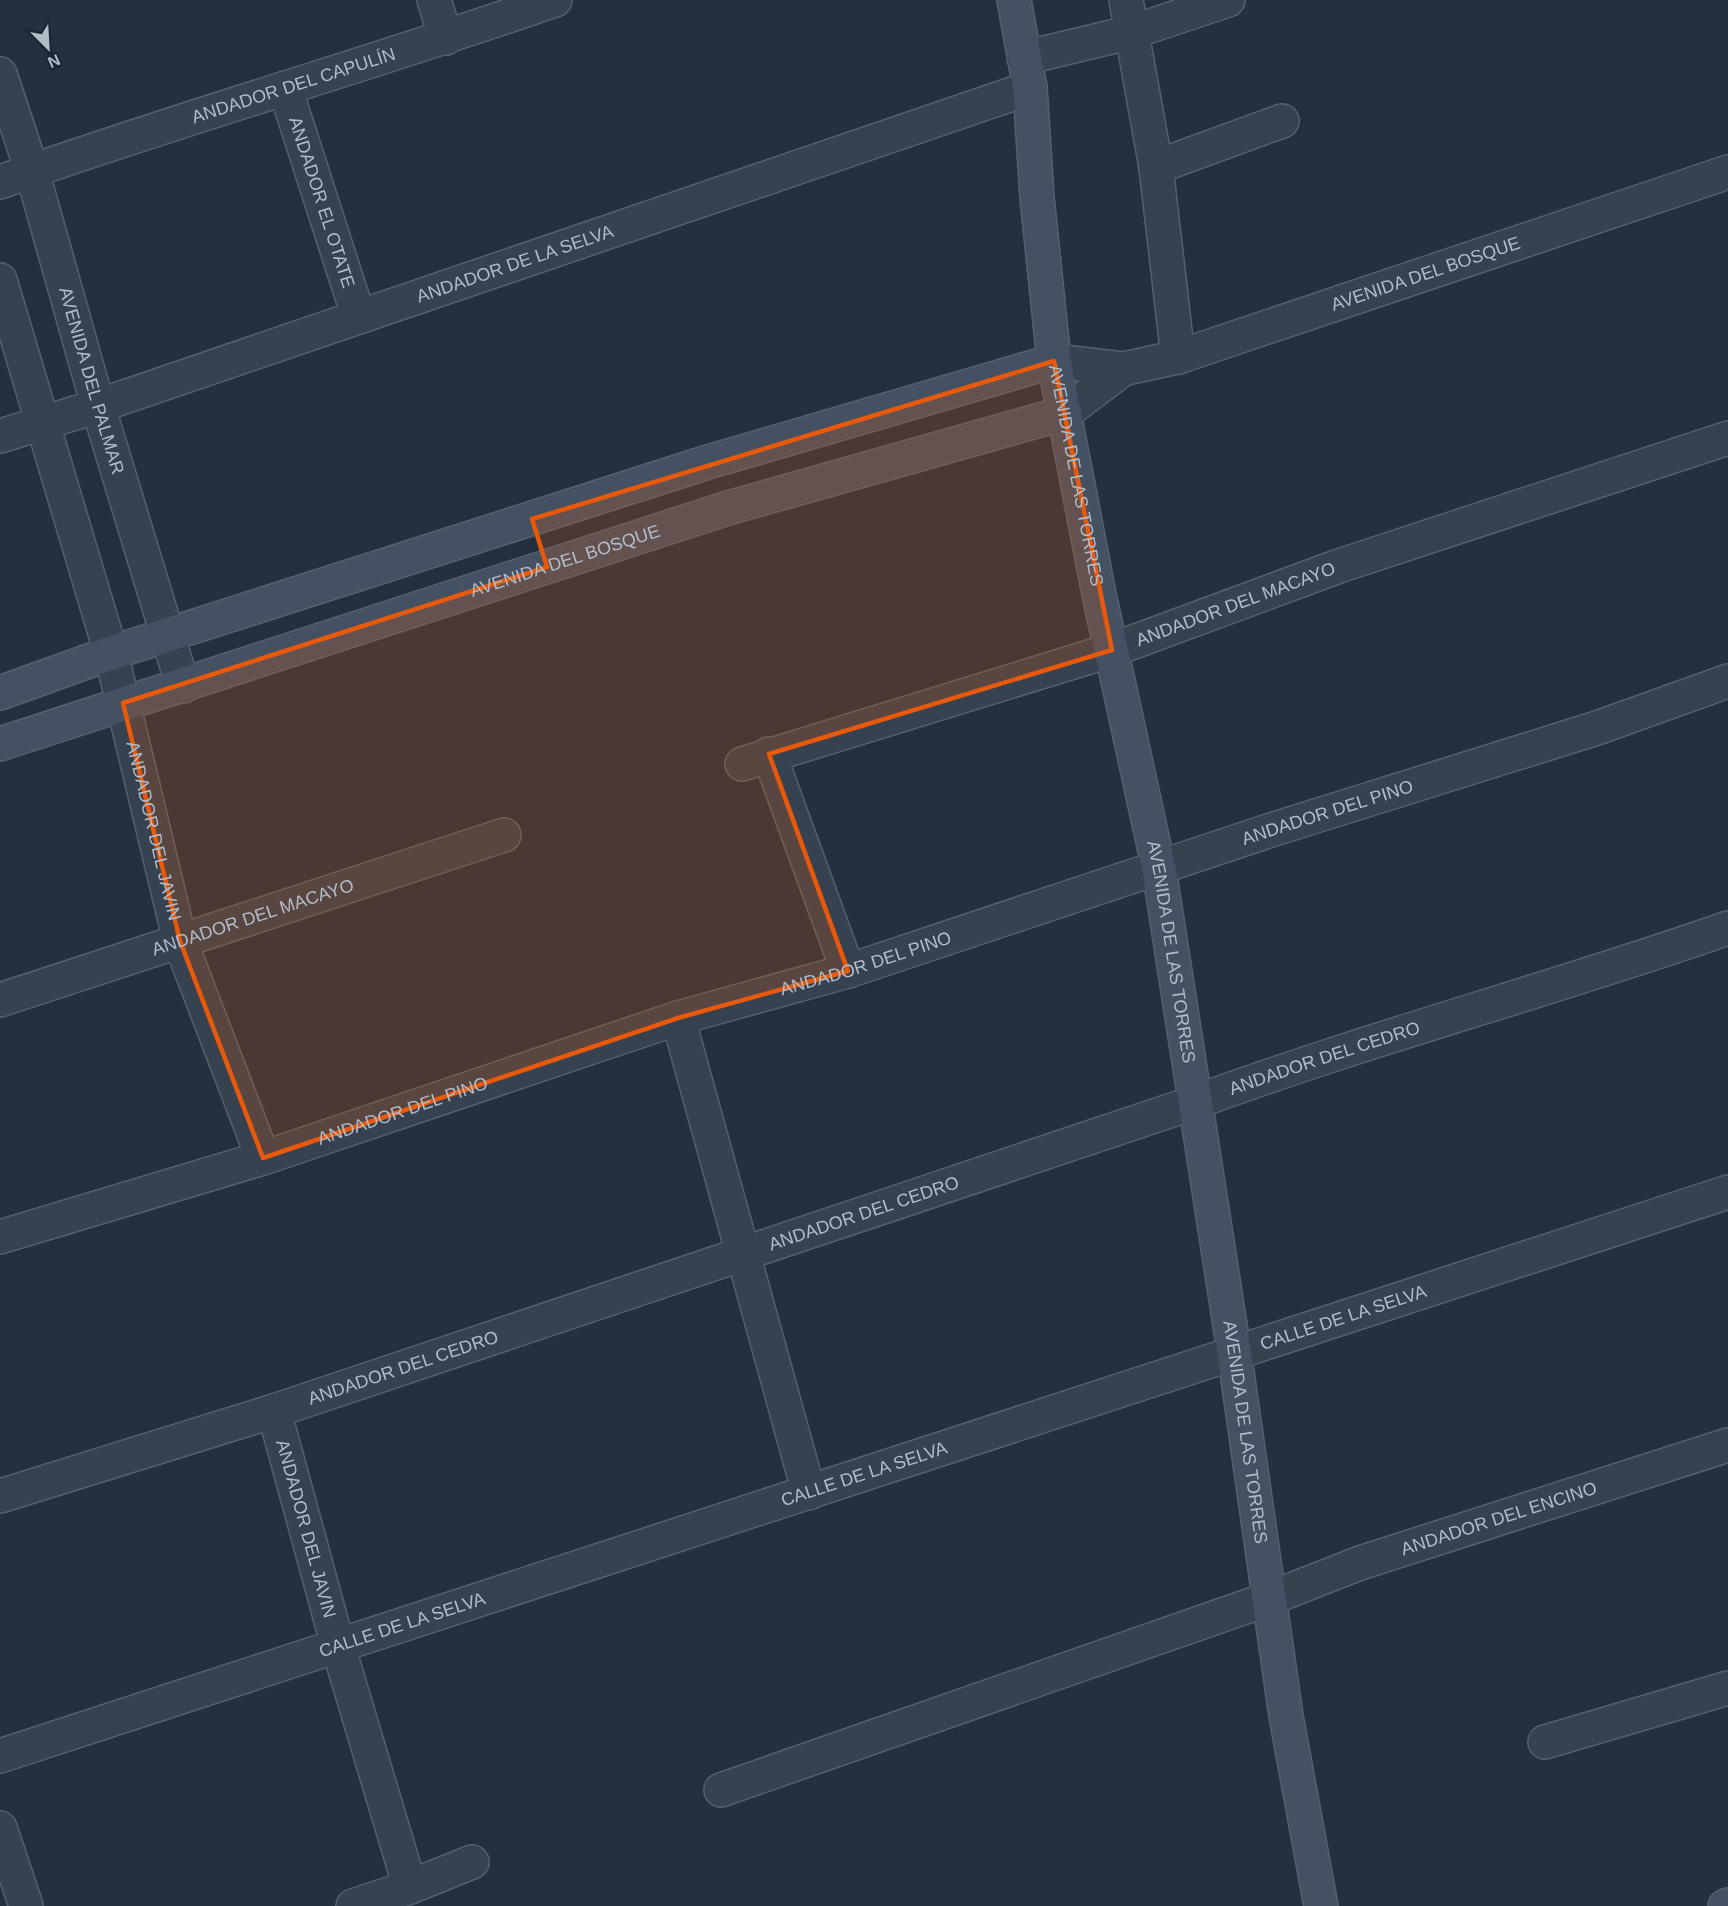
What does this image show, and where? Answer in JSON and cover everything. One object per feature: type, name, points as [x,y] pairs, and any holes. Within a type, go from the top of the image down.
[{"type":"street","points":[[434,0],[446,38]]},
{"type":"street","name":"ANDADOR DEL CAPULÍN","points":[[0,182],[285,88],[446,38],[555,0]]},
{"type":"street","name":"AVENIDA DE LAS TORRES","points":[[1014,0],[1027,73],[1054,361],[1099,594],[1159,869],[1193,1103],[1271,1598],[1286,1716],[1321,1906]]},
{"type":"street","points":[[1126,0],[1156,167],[1178,357]]},
{"type":"street","points":[[1132,32],[1228,0]]},
{"type":"street","name":"ANDADOR DE LA SELVA","points":[[0,436],[98,406],[358,315],[1027,73],[1132,32]]},
{"type":"street","name":"AVENIDA DEL PALMAR","points":[[0,74],[32,171],[98,406],[183,686]]},
{"type":"street","name":"ANDADOR EL OTATE","points":[[285,88],[358,315]]},
{"type":"street","points":[[1156,167],[1282,121]]},
{"type":"street","name":"AVENIDA DEL BOSQUE","points":[[0,693],[111,654],[708,462],[1054,361],[1123,369],[1178,357],[1728,172]]},
{"type":"street","points":[[0,280],[44,422],[123,702]]},
{"type":"street","name":"AVENIDA DEL BOSQUE","points":[[0,744],[123,702],[183,686],[728,508],[1065,413],[1123,369]]},
{"type":"street","name":"ANDADOR DEL MACAYO","points":[[848,971],[756,759],[1112,650],[1339,566],[1728,438]]},
{"type":"street","points":[[532,519],[547,567]]},
{"type":"street","name":"ANDADOR DEL PINO","points":[[0,1237],[263,1158],[678,1018],[848,971],[1271,830],[1597,728],[1728,681]]},
{"type":"street","name":"ANDADOR DEL JAVIN","points":[[123,702],[180,941],[263,1158]]},
{"type":"street","name":"ANDADOR DEL MACAYO","points":[[0,1000],[504,835]]},
{"type":"street","name":"ANDADOR DEL CEDRO","points":[[0,1496],[274,1411],[1193,1103],[1283,1070],[1614,968],[1728,928]]},
{"type":"street","points":[[678,1018],[809,1493]]},
{"type":"street","name":"CALLE DE LA SELVA","points":[[0,1756],[1728,1192]]},
{"type":"street","name":"ANDADOR DEL JAVIN","points":[[274,1411],[338,1646],[410,1887]]},
{"type":"street","name":"ANDADOR DEL ENCINO","points":[[721,1790],[1271,1598],[1360,1563],[1728,1445]]},
{"type":"street","points":[[1545,1742],[1728,1688]]},
{"type":"street","points":[[0,1828],[26,1906]]},
{"type":"street","points":[[353,1906],[410,1887],[472,1862]]},
{"type":"highlighted area","points":[[1054,361],[1112,650],[769,754],[848,971],[678,1018],[263,1158],[180,941],[123,703],[547,567],[532,519]]}]
